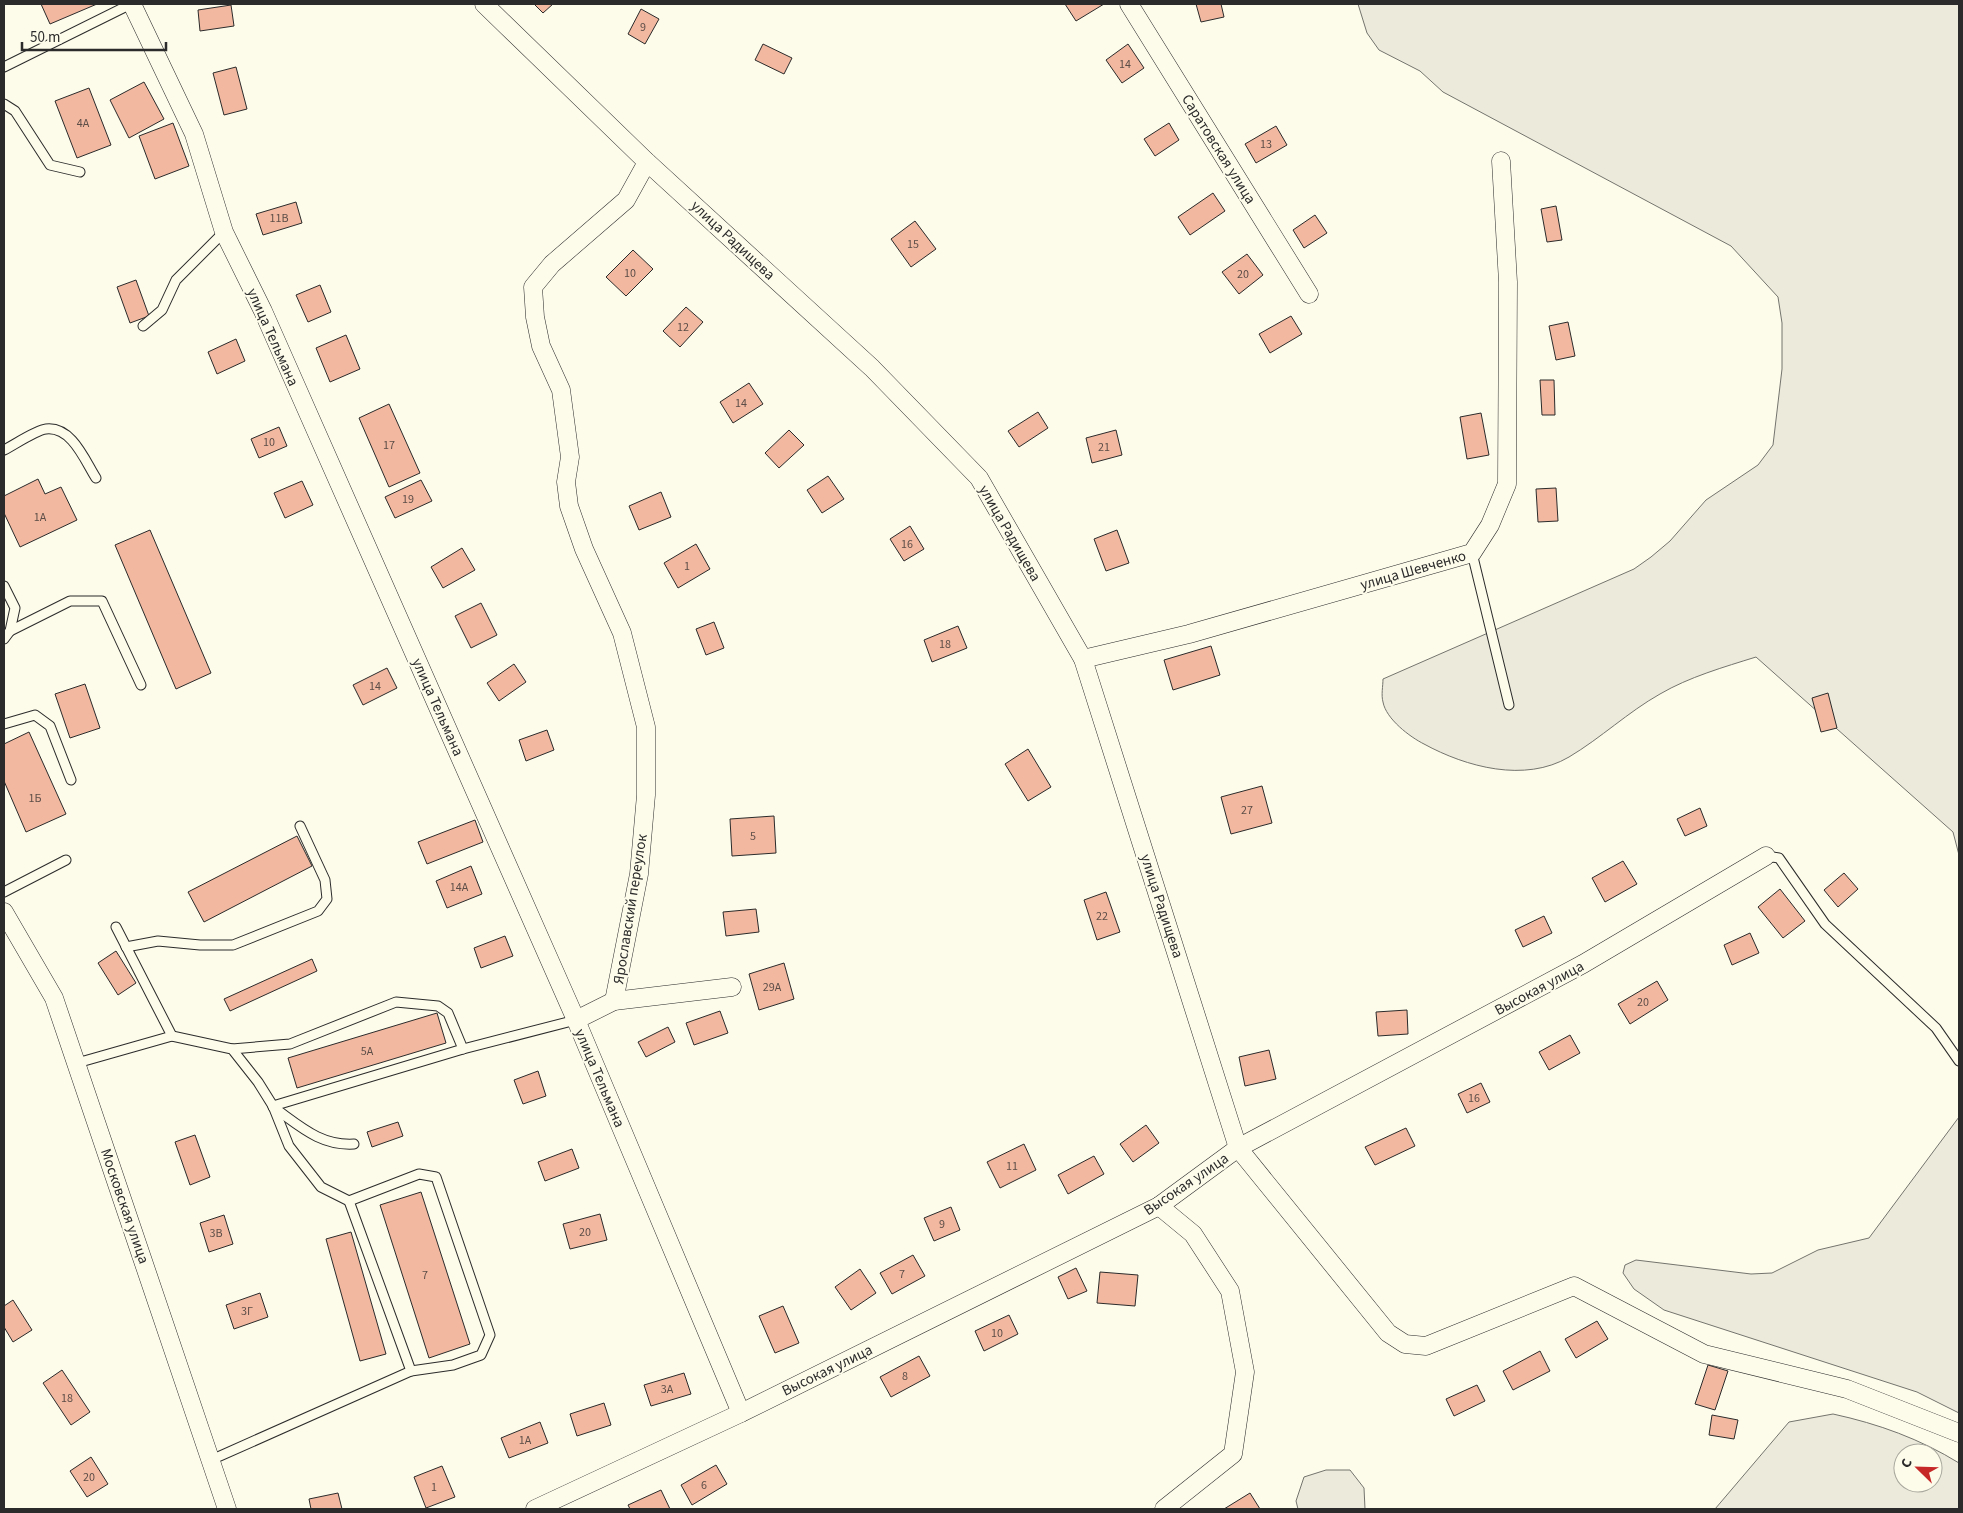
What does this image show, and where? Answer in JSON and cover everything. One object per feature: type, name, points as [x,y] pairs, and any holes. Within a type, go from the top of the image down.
[{"type":"street","name":"улица Тельмана","points":[[132,4],[194,134],[224,232],[263,311],[576,1020],[741,1413]]},
{"type":"street","name":"улица Радищева","points":[[484,4],[647,162],[872,368],[979,478],[1083,659],[1238,1148]]},
{"type":"street","name":"Саратовская улица","points":[[1129,4],[1309,294]]},
{"type":"street","name":"улица Шевченко","points":[[1083,659],[1189,634],[1472,553],[1490,525],[1507,484],[1508,282],[1500,161]]},
{"type":"street","name":"Ярославский переулок","points":[[614,1001],[639,874],[646,796],[646,727],[622,633],[584,549],[569,506],[566,482],[570,457],[560,390],[541,346],[534,317],[533,287],[552,264],[626,200],[647,162]]},
{"type":"street","name":"Высокая улица","points":[[536,1509],[741,1413],[1160,1206],[1238,1148],[1583,964],[1766,856]]},
{"type":"street","name":"Московская улица","points":[[4,912],[54,998],[227,1509]]},
{"type":"street","points":[[576,1020],[614,1001],[732,987]]},
{"type":"street","points":[[1238,1148],[1388,1333],[1405,1344],[1426,1346],[1574,1286],[1704,1354],[1847,1389],[1959,1433]]},
{"type":"street","points":[[1160,1206],[1193,1234],[1230,1291],[1246,1372],[1233,1454],[1164,1509]]},
{"type":"lane","points":[[4,67],[132,4]]},
{"type":"lane","points":[[4,104],[14,111],[50,165],[80,172]]},
{"type":"lane","points":[[144,326],[162,310],[176,280],[224,232]]},
{"type":"lane","points":[[4,450],[46,429],[58,432],[72,439],[96,478]]},
{"type":"lane","points":[[1472,553],[1509,705]]},
{"type":"lane","points":[[4,586],[15,608],[10,630],[4,639]]},
{"type":"lane","points":[[10,630],[70,601],[102,601],[142,685]]},
{"type":"lane","points":[[4,724],[35,715],[50,726],[71,780]]},
{"type":"lane","points":[[126,946],[158,941],[200,946],[233,945],[318,911],[327,899],[326,880],[300,826]]},
{"type":"lane","points":[[1766,856],[1779,858],[1825,924],[1936,1028],[1959,1062]]},
{"type":"lane","points":[[4,892],[66,860]]},
{"type":"lane","points":[[116,927],[172,1036]]},
{"type":"lane","points":[[77,1063],[172,1036],[232,1049],[290,1044],[396,1002],[438,1006],[448,1013],[463,1049]]},
{"type":"lane","points":[[273,1106],[463,1049],[576,1020]]},
{"type":"lane","points":[[232,1049],[258,1082],[273,1106],[289,1146],[321,1187],[349,1201],[411,1371]]},
{"type":"lane","points":[[273,1106],[318,1139],[340,1145],[354,1144]]},
{"type":"lane","points":[[211,1460],[411,1371],[453,1365],[481,1355],[490,1335],[438,1183],[431,1175],[419,1174],[349,1201]]},
{"type":"shaded area","points":[[1358,4],[1959,4],[1959,855],[1953,832],[1756,657],[1707,673],[1671,688],[1648,701],[1569,757],[1552,765],[1534,769],[1496,769],[1458,759],[1418,741],[1399,727],[1389,715],[1382,699],[1383,679],[1634,569],[1670,541],[1706,500],[1758,465],[1773,445],[1782,369],[1782,323],[1778,297],[1731,246],[1443,92],[1420,71],[1379,50],[1367,33]]},
{"type":"shaded area","points":[[1959,1117],[1959,1413],[1917,1392],[1664,1310],[1634,1289],[1623,1273],[1625,1265],[1636,1260],[1751,1274],[1772,1273],[1818,1250],[1869,1238]]},
{"type":"shaded area","points":[[1833,1414],[1867,1422],[1920,1443],[1893,1443],[1893,1493],[1943,1493],[1943,1454],[1959,1463],[1959,1509],[1715,1509],[1789,1422]]},
{"type":"shaded area","points":[[1326,1470],[1350,1470],[1364,1488],[1365,1509],[1298,1509],[1296,1501],[1304,1477]]},
{"type":"building","points":[[41,4],[97,4],[50,24]]},
{"type":"building","points":[[534,4],[553,4],[543,13]]},
{"type":"building","points":[[1065,4],[1104,4],[1076,21]]},
{"type":"building","points":[[1196,4],[1221,4],[1224,17],[1201,22]]},
{"type":"building","points":[[231,5],[234,26],[200,31],[198,10]]},
{"type":"building","points":[[641,9],[659,19],[645,44],[628,34]]},
{"type":"building","points":[[763,44],[792,58],[784,74],[755,60]]},
{"type":"building","points":[[1128,44],[1144,68],[1122,83],[1106,60]]},
{"type":"building","points":[[236,67],[247,109],[224,115],[213,73]]},
{"type":"building","points":[[144,82],[164,119],[129,138],[110,100]]},
{"type":"building","points":[[89,88],[111,145],[77,158],[55,101]]},
{"type":"building","points":[[173,123],[189,166],[155,179],[139,136]]},
{"type":"building","points":[[1169,123],[1179,140],[1155,156],[1144,139]]},
{"type":"building","points":[[1276,126],[1287,145],[1256,163],[1245,144]]},
{"type":"building","points":[[1213,193],[1225,211],[1190,235],[1178,217]]},
{"type":"building","points":[[296,202],[302,223],[263,235],[256,214]]},
{"type":"building","points":[[1556,206],[1562,240],[1547,242],[1541,209]]},
{"type":"building","points":[[1315,215],[1327,233],[1304,248],[1293,230]]},
{"type":"building","points":[[915,221],[936,249],[911,267],[891,239]]},
{"type":"building","points":[[633,250],[653,269],[626,296],[606,277]]},
{"type":"building","points":[[1247,254],[1263,275],[1239,294],[1222,272]]},
{"type":"building","points":[[136,280],[149,316],[130,323],[117,287]]},
{"type":"building","points":[[320,285],[331,312],[308,322],[296,295]]},
{"type":"building","points":[[686,307],[703,322],[680,347],[663,331]]},
{"type":"building","points":[[1291,316],[1302,334],[1270,353],[1259,334]]},
{"type":"building","points":[[1568,322],[1575,356],[1556,360],[1549,326]]},
{"type":"building","points":[[346,335],[360,369],[330,382],[316,348]]},
{"type":"building","points":[[236,339],[245,361],[217,374],[208,352]]},
{"type":"building","points":[[1540,380],[1554,380],[1555,415],[1542,415]]},
{"type":"building","points":[[749,383],[763,404],[733,423],[720,402]]},
{"type":"building","points":[[389,404],[420,473],[389,487],[359,418]]},
{"type":"building","points":[[1038,412],[1048,428],[1019,447],[1008,431]]},
{"type":"building","points":[[1481,413],[1489,455],[1467,459],[1460,417]]},
{"type":"building","points":[[279,427],[287,446],[259,458],[251,439]]},
{"type":"building","points":[[789,430],[804,445],[779,468],[765,453]]},
{"type":"building","points":[[1116,430],[1122,455],[1092,463],[1086,438]]},
{"type":"building","points":[[828,476],[844,499],[822,513],[807,490]]},
{"type":"building","points":[[38,479],[45,494],[61,487],[77,520],[20,547],[4,513],[4,496]]},
{"type":"building","points":[[421,480],[432,501],[395,518],[385,497]]},
{"type":"building","points":[[302,481],[313,505],[285,518],[274,493]]},
{"type":"building","points":[[1556,488],[1558,521],[1538,522],[1536,489]]},
{"type":"building","points":[[661,492],[671,517],[639,530],[629,506]]},
{"type":"building","points":[[910,526],[924,549],[904,561],[890,539]]},
{"type":"building","points":[[150,530],[211,673],[176,689],[115,545]]},
{"type":"building","points":[[1117,530],[1129,563],[1106,571],[1094,539]]},
{"type":"building","points":[[696,544],[710,569],[678,588],[664,563]]},
{"type":"building","points":[[462,548],[475,570],[443,588],[431,567]]},
{"type":"building","points":[[481,603],[497,635],[471,648],[455,616]]},
{"type":"building","points":[[714,622],[724,648],[706,655],[696,629]]},
{"type":"building","points":[[958,626],[967,648],[932,662],[924,640]]},
{"type":"building","points":[[1211,646],[1220,675],[1173,690],[1164,660]]},
{"type":"building","points":[[514,664],[526,682],[499,701],[487,683]]},
{"type":"building","points":[[387,668],[397,688],[363,705],[353,685]]},
{"type":"building","points":[[85,684],[100,728],[70,738],[55,694]]},
{"type":"building","points":[[1828,693],[1837,728],[1821,732],[1812,698]]},
{"type":"building","points":[[547,730],[554,750],[526,761],[519,740]]},
{"type":"building","points":[[29,732],[66,814],[26,832],[4,781],[4,744]]},
{"type":"building","points":[[1028,749],[1051,787],[1028,801],[1005,764]]},
{"type":"building","points":[[1262,786],[1272,823],[1231,834],[1221,797]]},
{"type":"building","points":[[1700,808],[1707,826],[1685,836],[1677,819]]},
{"type":"building","points":[[774,816],[776,853],[732,856],[730,819]]},
{"type":"building","points":[[475,820],[483,842],[427,864],[418,842]]},
{"type":"building","points":[[297,836],[312,866],[204,922],[188,892]]},
{"type":"building","points":[[1623,861],[1637,884],[1605,902],[1592,878]]},
{"type":"building","points":[[471,866],[482,894],[447,908],[436,881]]},
{"type":"building","points":[[1844,873],[1858,889],[1838,907],[1824,890]]},
{"type":"building","points":[[1780,889],[1805,921],[1783,938],[1758,907]]},
{"type":"building","points":[[1106,892],[1120,932],[1097,940],[1084,900]]},
{"type":"building","points":[[756,909],[759,932],[726,936],[723,912]]},
{"type":"building","points":[[1544,916],[1552,933],[1523,947],[1515,930]]},
{"type":"building","points":[[1750,933],[1759,953],[1732,965],[1724,945]]},
{"type":"building","points":[[505,936],[513,956],[481,968],[474,948]]},
{"type":"building","points":[[116,951],[136,983],[118,995],[98,963]]},
{"type":"building","points":[[312,959],[317,971],[230,1011],[224,999]]},
{"type":"building","points":[[784,963],[794,999],[759,1010],[749,974]]},
{"type":"building","points":[[1657,981],[1668,1000],[1630,1024],[1618,1004]]},
{"type":"building","points":[[1407,1010],[1408,1034],[1378,1036],[1376,1012]]},
{"type":"building","points":[[720,1011],[728,1033],[694,1045],[686,1023]]},
{"type":"building","points":[[437,1013],[446,1043],[297,1088],[288,1058]]},
{"type":"building","points":[[668,1027],[675,1042],[646,1057],[638,1042]]},
{"type":"building","points":[[1570,1035],[1580,1053],[1549,1070],[1539,1052]]},
{"type":"building","points":[[1269,1050],[1276,1079],[1245,1086],[1239,1057]]},
{"type":"building","points":[[538,1071],[546,1096],[523,1104],[514,1080]]},
{"type":"building","points":[[1481,1083],[1490,1102],[1467,1113],[1458,1094]]},
{"type":"building","points":[[398,1122],[403,1136],[372,1147],[367,1132]]},
{"type":"building","points":[[1146,1125],[1159,1143],[1133,1162],[1120,1144]]},
{"type":"building","points":[[1406,1128],[1415,1146],[1375,1165],[1365,1147]]},
{"type":"building","points":[[195,1135],[210,1177],[190,1185],[175,1142]]},
{"type":"building","points":[[1024,1144],[1036,1170],[1000,1188],[987,1162]]},
{"type":"building","points":[[572,1149],[579,1168],[545,1181],[538,1162]]},
{"type":"building","points":[[1094,1156],[1104,1174],[1068,1194],[1058,1175]]},
{"type":"building","points":[[421,1192],[470,1344],[429,1358],[380,1205]]},
{"type":"building","points":[[951,1207],[960,1230],[934,1241],[924,1218]]},
{"type":"building","points":[[600,1214],[607,1240],[570,1249],[563,1224]]},
{"type":"building","points":[[224,1215],[233,1244],[209,1252],[200,1223]]},
{"type":"building","points":[[351,1232],[386,1354],[360,1361],[326,1239]]},
{"type":"building","points":[[913,1255],[925,1276],[892,1294],[880,1273]]},
{"type":"building","points":[[1076,1268],[1087,1291],[1068,1299],[1058,1277]]},
{"type":"building","points":[[860,1269],[876,1293],[851,1310],[835,1287]]},
{"type":"building","points":[[1100,1272],[1138,1275],[1135,1306],[1097,1303]]},
{"type":"building","points":[[260,1293],[268,1317],[234,1329],[226,1305]]},
{"type":"building","points":[[13,1300],[32,1330],[13,1342],[4,1327],[4,1306]]},
{"type":"building","points":[[783,1306],[799,1343],[775,1353],[759,1316]]},
{"type":"building","points":[[1009,1315],[1018,1334],[984,1351],[975,1331]]},
{"type":"building","points":[[1597,1321],[1608,1339],[1576,1358],[1565,1339]]},
{"type":"building","points":[[1540,1351],[1550,1371],[1513,1390],[1503,1371]]},
{"type":"building","points":[[919,1356],[930,1376],[891,1397],[880,1377]]},
{"type":"building","points":[[1708,1365],[1728,1371],[1715,1410],[1695,1404]]},
{"type":"building","points":[[62,1370],[90,1412],[71,1425],[43,1383]]},
{"type":"building","points":[[684,1373],[691,1394],[651,1406],[644,1385]]},
{"type":"building","points":[[1477,1385],[1485,1401],[1454,1416],[1446,1399]]},
{"type":"building","points":[[604,1403],[611,1425],[577,1436],[570,1414]]},
{"type":"building","points":[[1712,1415],[1738,1420],[1734,1439],[1709,1435]]},
{"type":"building","points":[[540,1422],[548,1443],[509,1458],[501,1438]]},
{"type":"building","points":[[91,1457],[108,1484],[87,1497],[70,1471]]},
{"type":"building","points":[[716,1465],[727,1484],[692,1505],[681,1485]]},
{"type":"building","points":[[442,1466],[455,1497],[426,1508],[414,1477]]},
{"type":"building","points":[[661,1490],[670,1509],[630,1509],[628,1505]]},
{"type":"building","points":[[338,1493],[342,1509],[311,1509],[309,1499]]},
{"type":"building","points":[[1250,1493],[1260,1509],[1224,1509]]}]
